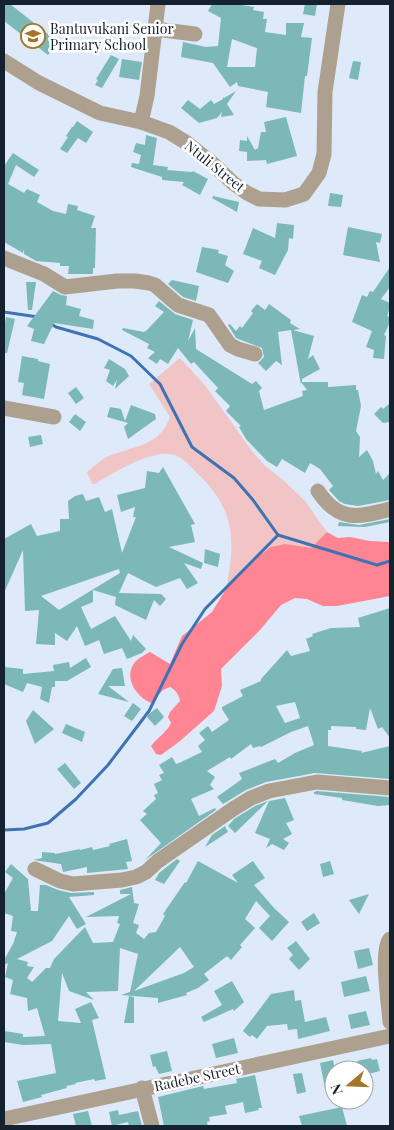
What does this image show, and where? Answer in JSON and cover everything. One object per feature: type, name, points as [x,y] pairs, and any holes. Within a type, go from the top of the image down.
[{"type":"street","points":[[141,122],[147,96],[158,4]]},
{"type":"street","name":"Ntuli Street","points":[[4,61],[39,83],[100,113],[141,122],[168,132],[187,143],[233,183],[259,198],[284,200],[304,194],[319,173],[324,154],[325,92],[338,4]]},
{"type":"street","points":[[155,29],[195,34]]},
{"type":"street","points":[[4,258],[44,274],[65,287],[116,281],[134,281],[155,285],[178,306],[209,315],[230,345],[238,350],[255,354]]},
{"type":"street","points":[[4,408],[54,417]]},
{"type":"street","points":[[318,491],[331,506],[349,516],[372,514],[390,509]]},
{"type":"street","points":[[36,869],[60,881],[72,884],[136,877],[146,872],[233,809],[251,798],[269,791],[317,782],[390,788]]},
{"type":"street","points":[[390,939],[385,948],[390,1022]]},
{"type":"street","name":"Radebe Street","points":[[4,1119],[390,1036]]},
{"type":"street","points":[[142,1088],[152,1126]]},
{"type":"shaded area","points":[[180,358],[204,384],[252,451],[265,466],[305,501],[327,532],[311,549],[296,546],[260,555],[226,589],[231,555],[231,540],[230,526],[226,513],[210,486],[184,461],[177,456],[169,454],[151,456],[111,474],[95,484],[92,484],[87,472],[106,457],[145,444],[160,434],[166,427],[170,417],[149,384]]},
{"type":"shaded area","points":[[327,532],[338,538],[350,537],[390,542],[390,596],[337,606],[323,606],[307,599],[295,598],[281,605],[260,630],[221,669],[222,686],[214,711],[180,741],[161,755],[156,754],[151,746],[171,723],[168,717],[180,699],[176,691],[170,687],[163,690],[151,703],[140,696],[133,685],[130,673],[136,661],[150,652],[170,664],[182,636],[212,612],[226,589],[260,555],[271,547],[285,544],[311,548]]},
{"type":"building","points":[[4,4],[10,4],[58,42],[48,55],[4,21]]},
{"type":"building","points":[[212,4],[235,4],[254,7],[253,10],[264,12],[263,19],[267,19],[265,32],[286,35],[286,23],[304,23],[301,37],[312,38],[301,113],[266,107],[268,92],[238,86],[237,82],[230,87],[213,63],[181,57],[183,42],[206,47],[218,46],[221,18],[208,11]],"holes":[[[232,39],[257,48],[255,67],[227,67]]]},
{"type":"building","points":[[305,4],[317,4],[315,16],[303,14]]},
{"type":"building","points":[[111,55],[119,59],[102,88],[95,85],[98,80],[96,79]]},
{"type":"building","points":[[122,59],[142,62],[139,80],[119,77]]},
{"type":"building","points":[[353,61],[361,62],[358,80],[349,78]]},
{"type":"building","points":[[236,91],[227,104],[234,115],[221,117],[222,112],[217,118],[199,123],[181,108],[188,100],[200,109],[211,100],[214,104]]},
{"type":"building","points":[[286,117],[297,156],[267,164],[266,160],[247,161],[247,152],[239,151],[240,140],[247,141],[247,136],[255,150],[258,148],[261,132],[266,132],[264,122]]},
{"type":"building","points":[[77,121],[93,132],[86,143],[78,138],[67,153],[60,149],[68,137],[66,136]]},
{"type":"building","points":[[146,135],[157,138],[153,165],[168,167],[167,170],[193,171],[208,179],[200,195],[182,185],[184,182],[162,180],[162,177],[131,167],[132,163],[139,164],[141,155],[133,152],[136,143],[145,145]]},
{"type":"building","points":[[13,153],[39,170],[34,177],[16,165],[8,184],[24,193],[27,189],[40,195],[37,202],[53,211],[66,214],[68,204],[78,206],[77,210],[95,216],[91,228],[96,228],[95,268],[93,268],[93,274],[68,274],[69,266],[60,266],[60,263],[36,261],[24,254],[24,249],[23,253],[4,242],[4,166]]},
{"type":"building","points":[[330,193],[343,195],[341,207],[328,206]]},
{"type":"building","points":[[213,196],[239,202],[237,212],[212,198]]},
{"type":"building","points":[[277,223],[294,225],[293,239],[289,238],[288,250],[275,275],[259,268],[262,261],[243,254],[253,228],[275,238]]},
{"type":"building","points":[[348,227],[382,234],[380,243],[376,242],[380,262],[343,255]]},
{"type":"building","points":[[202,247],[219,250],[218,253],[228,256],[225,265],[234,271],[228,283],[196,272]]},
{"type":"building","points":[[390,267],[390,287],[381,299],[390,303],[387,316],[390,317],[390,322],[384,335],[386,336],[384,359],[373,358],[374,350],[366,347],[372,331],[352,322],[362,295],[367,297],[370,291],[373,292]]},
{"type":"building","points":[[172,280],[199,286],[196,301],[183,297],[168,284]]},
{"type":"building","points":[[26,282],[36,282],[32,310],[28,310]]},
{"type":"building","points":[[53,291],[67,296],[66,305],[81,309],[79,316],[94,320],[93,329],[54,323],[44,344],[31,341],[34,329],[27,326]]},
{"type":"building","points":[[159,301],[175,314],[193,320],[188,341],[195,328],[196,349],[252,384],[256,381],[262,388],[259,391],[264,410],[303,396],[302,391],[307,390],[301,382],[301,385],[291,330],[278,332],[282,365],[276,361],[266,371],[258,363],[264,357],[262,348],[236,338],[228,325],[230,324],[236,331],[240,326],[242,328],[257,304],[265,310],[269,304],[291,320],[290,323],[300,329],[293,330],[314,336],[308,359],[313,355],[320,369],[302,379],[302,382],[328,382],[328,387],[356,385],[361,406],[356,431],[360,437],[359,457],[367,450],[373,461],[376,474],[378,471],[383,480],[390,473],[390,500],[358,506],[345,504],[339,501],[329,490],[333,486],[320,469],[310,463],[305,473],[282,459],[277,467],[267,461],[246,439],[239,427],[241,426],[226,411],[230,406],[215,391],[218,388],[194,362],[191,364],[178,348],[168,364],[160,359],[157,364],[148,358],[155,352],[147,348],[149,344],[122,330],[123,328],[144,332],[147,330],[164,312],[155,306]]},
{"type":"building","points":[[6,317],[15,319],[7,353],[4,353],[4,328]]},
{"type":"building","points":[[22,356],[38,359],[38,361],[50,364],[44,399],[22,395],[24,383],[18,382]]},
{"type":"building","points":[[109,359],[125,369],[129,376],[115,389],[117,380],[113,386],[106,381],[110,370],[104,368]]},
{"type":"building","points":[[76,387],[84,398],[76,404],[68,393]]},
{"type":"building","points":[[390,403],[390,422],[383,423],[374,414],[381,407],[383,409]]},
{"type":"building","points":[[131,405],[155,414],[156,419],[128,439],[124,427],[128,423],[107,417],[110,407],[121,409],[125,421]]},
{"type":"building","points":[[75,414],[86,422],[80,431],[69,422]]},
{"type":"building","points":[[41,435],[43,444],[30,447],[28,437]]},
{"type":"building","points":[[163,467],[195,524],[191,525],[195,542],[169,547],[203,563],[201,569],[184,563],[198,583],[187,589],[180,578],[156,587],[128,573],[119,593],[161,594],[166,599],[160,606],[154,600],[146,620],[115,605],[116,597],[93,590],[93,602],[81,607],[91,629],[115,616],[131,641],[133,635],[146,649],[142,653],[127,659],[122,648],[104,654],[99,640],[85,646],[77,626],[67,641],[55,633],[55,645],[36,644],[39,610],[25,611],[23,550],[4,593],[4,539],[31,524],[37,536],[60,531],[60,519],[69,519],[68,501],[75,496],[83,494],[86,501],[99,497],[105,512],[112,509],[122,553],[136,517],[133,517],[135,507],[121,512],[117,495],[145,488],[147,471],[159,473]],"holes":[[[119,569],[120,573],[59,610],[41,596]]]},
{"type":"building","points":[[390,519],[390,522],[365,527],[338,526],[339,522],[359,525]]},
{"type":"building","points":[[205,549],[220,554],[218,567],[204,563]]},
{"type":"building","points":[[390,608],[390,738],[382,727],[378,729],[370,708],[366,730],[356,729],[356,727],[331,726],[331,730],[328,730],[328,746],[362,751],[361,753],[390,746],[390,779],[315,773],[266,782],[246,790],[223,804],[217,797],[242,779],[239,773],[275,759],[278,763],[314,745],[308,726],[261,747],[253,748],[251,744],[231,759],[230,757],[207,771],[215,777],[210,785],[214,789],[191,799],[199,816],[215,808],[216,810],[145,860],[161,843],[140,820],[147,814],[143,811],[156,799],[154,795],[158,793],[154,784],[162,780],[159,775],[164,773],[159,765],[172,757],[176,764],[202,752],[198,746],[205,740],[199,733],[208,726],[212,732],[229,720],[222,707],[243,696],[240,690],[261,681],[287,650],[291,656],[310,651],[306,639],[313,636],[312,634],[331,628],[360,627],[358,618]],"holes":[[[295,702],[300,718],[285,723],[276,706]]]},
{"type":"building","points":[[86,658],[91,667],[67,681],[55,681],[55,687],[52,687],[49,703],[40,699],[42,687],[27,683],[23,692],[4,684],[4,667],[23,669],[23,674],[54,671],[53,665],[69,662],[70,668]]},
{"type":"building","points":[[122,668],[125,686],[108,686],[129,702],[98,694],[113,669]]},
{"type":"building","points":[[133,703],[141,709],[132,721],[124,716]]},
{"type":"building","points":[[157,708],[164,717],[155,726],[146,716]]},
{"type":"building","points":[[33,710],[54,729],[35,744],[26,721]]},
{"type":"building","points":[[66,724],[85,732],[82,742],[62,733]]},
{"type":"building","points":[[65,763],[81,783],[74,789],[57,769]]},
{"type":"building","points":[[317,791],[390,797],[390,805],[378,806],[314,794]]},
{"type":"building","points":[[285,798],[294,820],[286,823],[292,834],[283,839],[289,843],[284,850],[272,844],[266,848],[270,839],[255,833],[269,801]]},
{"type":"building","points":[[268,801],[235,833],[228,826],[234,819],[255,806]]},
{"type":"building","points":[[225,826],[228,832],[205,847],[212,835]]},
{"type":"building","points":[[127,839],[132,861],[126,862],[128,869],[87,873],[87,867],[63,872],[61,864],[33,860],[42,858],[42,852],[55,854],[92,847],[93,850]]},
{"type":"building","points":[[177,859],[180,861],[164,884],[155,880],[159,873]]},
{"type":"building","points":[[198,861],[238,883],[232,875],[253,861],[265,878],[254,885],[289,922],[272,941],[259,928],[270,916],[256,901],[245,919],[255,928],[240,945],[242,947],[231,960],[227,956],[204,974],[209,980],[198,988],[186,993],[187,995],[158,1003],[158,998],[121,995],[130,992],[138,954],[120,948],[118,991],[86,992],[94,1000],[69,991],[62,973],[58,1021],[81,1023],[75,1009],[91,1002],[99,1018],[92,1020],[106,1079],[95,1081],[94,1079],[75,1083],[66,1086],[67,1088],[23,1102],[17,1081],[56,1073],[51,1044],[23,1045],[4,1042],[4,1031],[23,1034],[23,1037],[45,1036],[37,1008],[28,1011],[27,998],[10,994],[13,980],[5,977],[8,963],[4,965],[4,960],[17,932],[11,931],[13,916],[4,913],[4,894],[13,878],[5,872],[11,864],[28,879],[31,911],[38,911],[40,885],[71,893],[94,892],[94,895],[69,897],[86,924],[77,929],[69,916],[52,941],[17,959],[28,962],[27,966],[34,967],[27,978],[32,982],[46,968],[50,968],[54,959],[85,927],[93,943],[113,942],[120,924],[117,923],[119,916],[86,917],[131,894],[120,894],[120,890],[132,887],[134,903],[139,904],[133,923],[139,925],[136,933],[144,939],[149,933],[156,932],[165,916],[163,914],[186,883]],"holes":[[[180,947],[194,967],[184,973],[134,991]]]},
{"type":"building","points":[[330,861],[334,874],[323,877],[320,864]]},
{"type":"building","points":[[369,894],[359,914],[349,900]]},
{"type":"building","points":[[314,913],[320,923],[307,931],[301,922]]},
{"type":"building","points":[[296,941],[310,959],[299,970],[289,959],[293,955],[287,948]]},
{"type":"building","points":[[369,948],[373,965],[358,969],[354,951]]},
{"type":"building","points":[[366,976],[370,991],[344,997],[341,982]]},
{"type":"building","points":[[232,981],[244,1002],[234,1011],[233,1009],[204,1022],[201,1017],[222,1005],[214,991]]},
{"type":"building","points":[[294,990],[295,1001],[301,1000],[305,1022],[326,1017],[330,1031],[298,1039],[297,1029],[288,1030],[287,1024],[267,1026],[257,1039],[252,1035],[250,1037],[243,1031],[271,994]]},
{"type":"building","points":[[129,996],[134,997],[134,1023],[124,1023]]},
{"type":"building","points":[[366,1011],[370,1025],[351,1029],[348,1015]]},
{"type":"building","points":[[234,1038],[238,1053],[216,1058],[212,1044]]},
{"type":"building","points":[[167,1051],[172,1071],[159,1074],[155,1066],[153,1067],[150,1055]]},
{"type":"building","points":[[377,1059],[380,1071],[374,1072],[374,1060],[372,1060]]},
{"type":"building","points":[[324,1062],[324,1083],[320,1063]]},
{"type":"building","points":[[302,1073],[306,1092],[297,1094],[293,1074]]},
{"type":"building","points":[[255,1075],[262,1108],[258,1108],[259,1110],[245,1113],[243,1102],[225,1106],[227,1114],[209,1117],[208,1126],[164,1126],[158,1097],[203,1086],[204,1089],[237,1083],[236,1079]]},
{"type":"building","points":[[118,1110],[119,1115],[138,1111],[142,1126],[129,1126],[128,1122],[112,1126],[109,1112]]},
{"type":"building","points":[[328,1110],[343,1110],[347,1126],[302,1126],[299,1116]]},
{"type":"building","points":[[88,1111],[92,1126],[76,1126],[73,1114]]},
{"type":"waterway","points":[[4,312],[38,317]]},
{"type":"waterway","points":[[50,323],[56,327],[98,339],[131,356],[160,384],[192,447],[234,478],[253,500],[278,535]]},
{"type":"waterway","points":[[4,830],[24,829],[48,823],[76,799],[108,765],[149,711],[182,644],[205,609],[278,535],[377,565],[390,561]]},
{"type":"place","name":"Bantuvukani Senior Primary School","points":[[33,36]]}]
